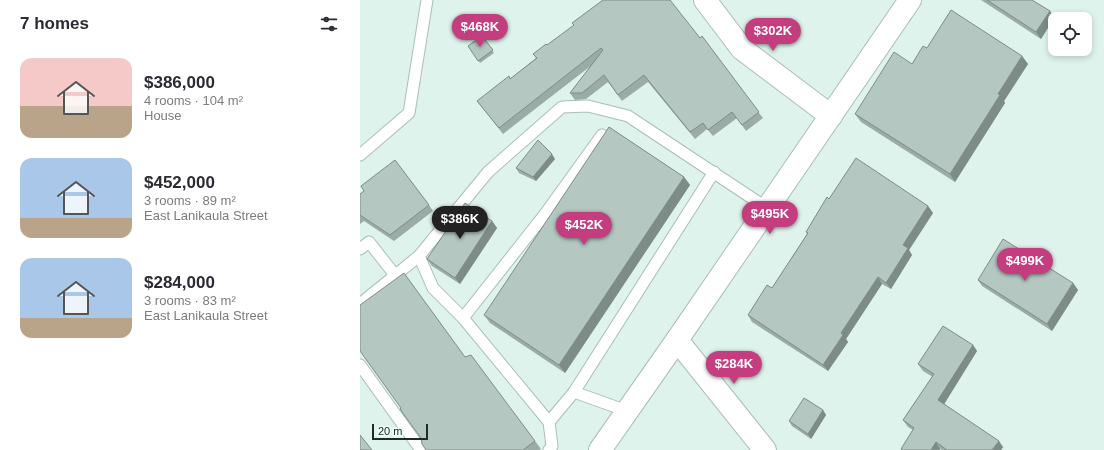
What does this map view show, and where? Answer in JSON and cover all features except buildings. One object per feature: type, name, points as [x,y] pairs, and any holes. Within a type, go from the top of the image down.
[{"type":"street","points":[[705,0],[742,49],[831,116]]},
{"type":"street","points":[[600,450],[910,0]]},
{"type":"street","points":[[677,340],[764,450]]},
{"type":"lane","points":[[360,155],[409,113],[427,0]]},
{"type":"lane","points":[[360,304],[420,256],[488,172],[562,107],[588,106],[628,116],[767,208]]},
{"type":"lane","points":[[463,318],[545,214],[602,135]]},
{"type":"lane","points":[[548,422],[574,392],[714,172]]},
{"type":"lane","points":[[360,249],[369,242],[395,275]]},
{"type":"lane","points":[[420,256],[433,288],[463,318],[548,422],[552,446],[549,450]]},
{"type":"lane","points":[[360,365],[421,450]]},
{"type":"lane","points":[[574,392],[627,411]]}]
